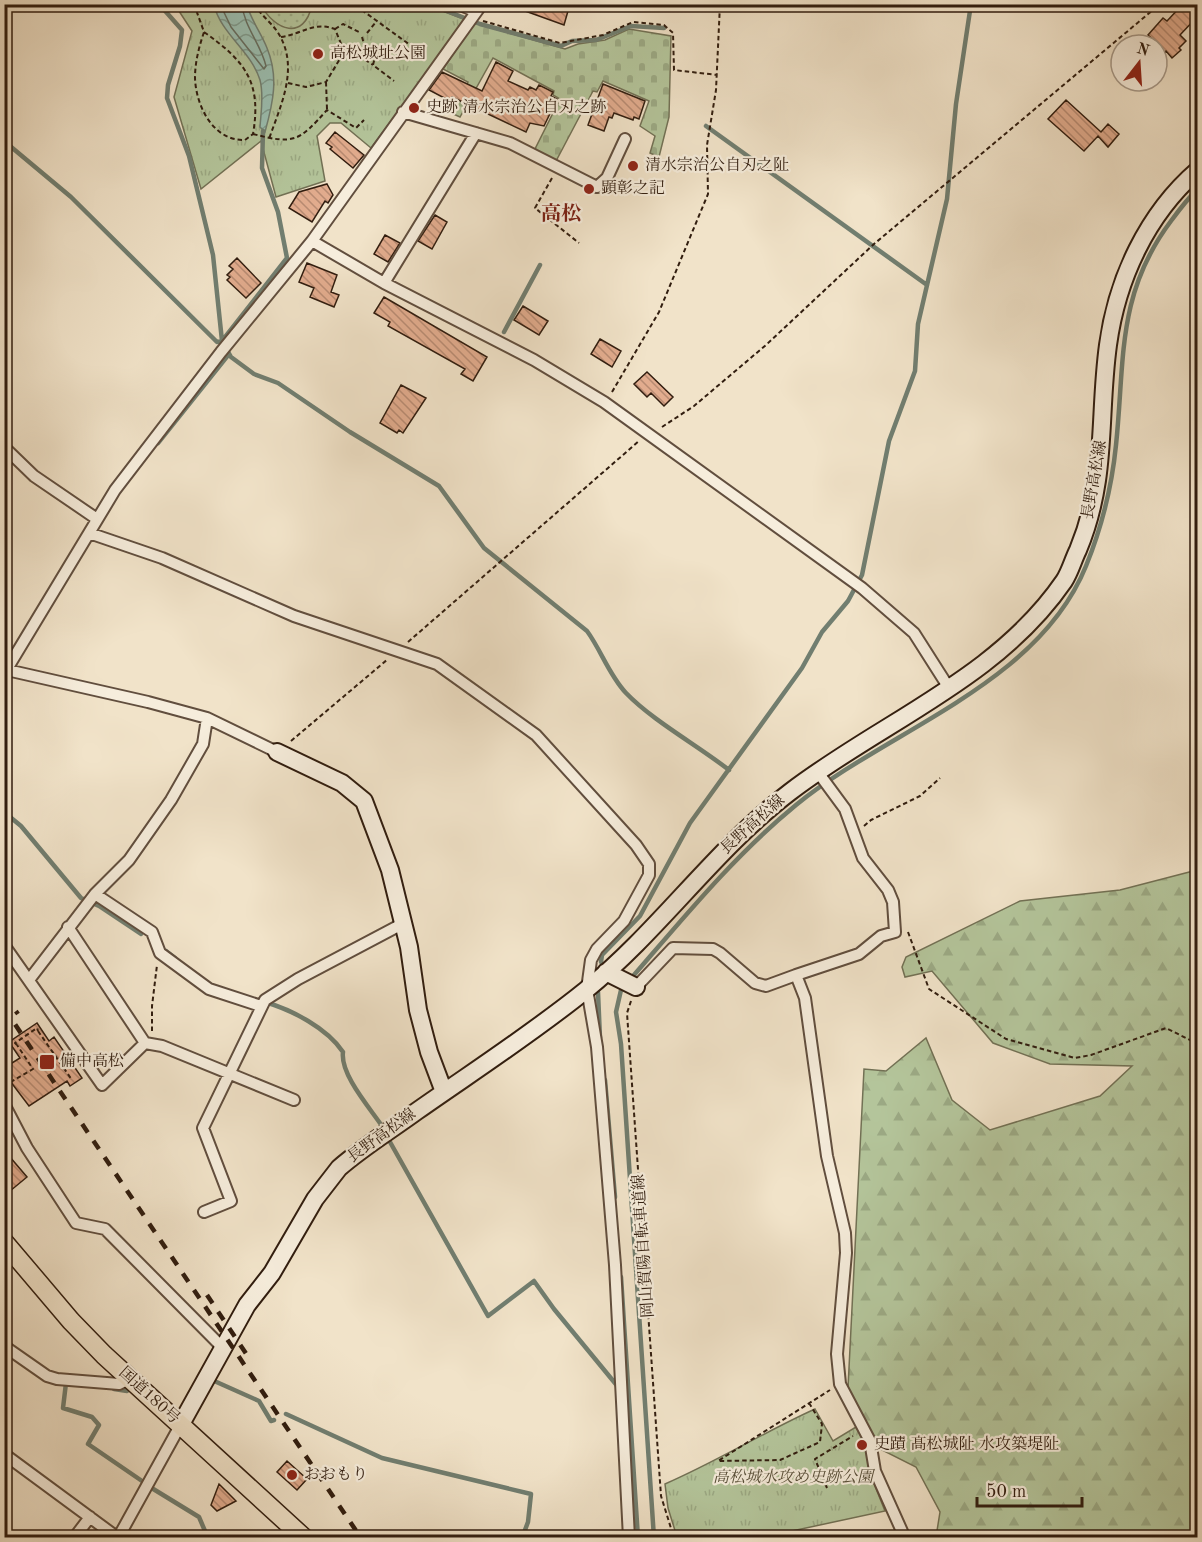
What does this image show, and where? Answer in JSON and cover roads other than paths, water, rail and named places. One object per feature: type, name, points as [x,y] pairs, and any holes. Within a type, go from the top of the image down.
[{"type":"highway","name":"国道180号","points":[[4,1242],[71,1321],[129,1379],[304,1538]]},
{"type":"main road","name":"長野高松線","points":[[181,1424],[247,1305],[273,1273],[330,1176],[353,1156],[587,989],[624,981],[660,921],[718,857],[763,814],[822,778],[1006,646],[1034,618],[1066,579],[1088,525],[1098,481],[1103,442],[1108,345],[1122,284],[1144,233],[1185,181],[1197,170]]},
{"type":"main road","points":[[278,752],[342,783],[364,801],[390,870],[404,923],[418,1010],[429,1052],[444,1092]]},
{"type":"street","points":[[278,752],[207,718],[148,702],[9,672],[115,490],[221,352],[312,241],[482,4]]},
{"type":"street","points":[[403,112],[510,143],[597,187],[607,178],[625,139]]},
{"type":"street","points":[[384,283],[476,133]]},
{"type":"street","points":[[312,241],[384,283],[534,360],[604,402],[862,588],[914,633],[949,688]]},
{"type":"street","points":[[4,447],[34,476],[97,519]]},
{"type":"street","points":[[91,534],[162,558],[294,616],[437,664],[536,735],[636,845],[649,864],[649,875],[633,908],[591,960],[587,989],[597,1047],[622,1389],[629,1538]]},
{"type":"street","points":[[29,980],[91,899],[129,860],[171,800],[203,744],[207,718]]},
{"type":"street","points":[[624,981],[673,948],[720,952],[755,983],[766,986],[859,954],[880,936],[895,932],[893,902],[888,890],[863,858],[845,809],[822,778]]},
{"type":"street","points":[[91,899],[152,932],[160,953],[208,989],[263,1003]]},
{"type":"street","points":[[204,1212],[231,1201],[203,1128],[263,1003],[297,979],[404,923]]},
{"type":"street","points":[[69,927],[149,1043],[294,1100]]},
{"type":"street","points":[[4,945],[102,1085],[149,1043]]},
{"type":"street","points":[[796,975],[805,998],[827,1156],[845,1233],[846,1253],[837,1354],[840,1384],[870,1441],[875,1471],[905,1538]]},
{"type":"street","points":[[4,1104],[27,1148],[76,1223],[105,1229],[222,1347]]},
{"type":"street","points":[[4,1346],[47,1377],[119,1384],[129,1379]]},
{"type":"street","points":[[4,1454],[118,1538],[181,1424]]},
{"type":"street","points":[[74,1538],[90,1517]]},
{"type":"lane","points":[[450,4],[473,16]]},
{"type":"water","points":[[214,5],[247,5],[267,48],[273,69],[274,90],[265,132],[260,127],[262,98],[260,80],[256,70],[223,25]]},
{"type":"waterway","points":[[159,4],[182,30],[180,46],[168,85],[167,98],[189,156],[213,255],[222,341],[231,357],[254,374],[278,383],[350,432],[439,486],[484,548],[587,631],[626,693],[662,723],[729,770]]},
{"type":"waterway","points":[[429,4],[480,24],[561,46],[572,41],[596,40],[631,26],[664,28]]},
{"type":"waterway","points":[[601,962],[602,955],[640,916],[690,823],[802,668],[822,632],[848,601],[862,575],[889,441],[915,371],[918,324],[947,199],[956,104],[971,4]]},
{"type":"waterway","points":[[706,126],[927,285]]},
{"type":"waterway","points":[[4,141],[71,197],[217,342],[222,341],[287,258],[278,212],[262,168],[263,131]]},
{"type":"waterway","points":[[654,1538],[621,1044],[616,1012],[621,990],[726,870],[796,805],[833,778],[958,702],[998,674],[1034,643],[1064,607],[1086,566],[1109,491],[1116,445],[1126,328],[1140,275],[1153,248],[1177,213],[1198,189]]},
{"type":"waterway","points":[[504,332],[540,265]]},
{"type":"waterway","points":[[158,443],[229,354]]},
{"type":"waterway","points":[[4,683],[11,672]]},
{"type":"waterway","points":[[4,812],[21,826],[81,898],[99,906],[141,934]]},
{"type":"waterway","points":[[166,951],[175,958]]},
{"type":"waterway","points":[[598,992],[600,1038]]},
{"type":"waterway","points":[[265,1002],[308,1021],[336,1043],[343,1052],[343,1061],[351,1080],[382,1126]]},
{"type":"waterway","points":[[605,1080],[615,1197]]},
{"type":"waterway","points":[[390,1142],[488,1316],[534,1281],[619,1388]]},
{"type":"waterway","points":[[621,1277],[638,1538]]},
{"type":"waterway","points":[[212,1380],[259,1401],[271,1421],[274,1420]]},
{"type":"waterway","points":[[66,1383],[63,1408],[92,1417],[99,1425],[88,1444],[142,1481]]},
{"type":"waterway","points":[[114,1389],[127,1391]]},
{"type":"waterway","points":[[286,1414],[382,1458],[531,1494],[528,1522],[522,1538]]},
{"type":"waterway","points":[[150,1487],[199,1517],[208,1538]]},
{"type":"railway","points":[[4,995],[18,1014]]},
{"type":"railway","points":[[4,1008],[361,1538]]},
{"type":"railway","points":[[207,1295],[249,1358]]},
{"type":"place","name":"高松城址公園","points":[[318,54]]},
{"type":"place","name":"史跡 清水宗治公自刃之跡","points":[[414,108]]},
{"type":"place","name":"清水宗治公自刃之阯","points":[[633,166]]},
{"type":"place","name":"顕彰之記","points":[[589,189]]},
{"type":"place","name":"備中高松","points":[[47,1062]]},
{"type":"place","name":"史蹟 髙松城阯 水攻築堤阯","points":[[862,1445]]},
{"type":"place","name":"おおもり","points":[[292,1475]]},
{"type":"district","name":"高松","points":[[561,215]]},
{"type":"park label","name":"高松城水攻め史跡公園","points":[[793,1478]]}]
